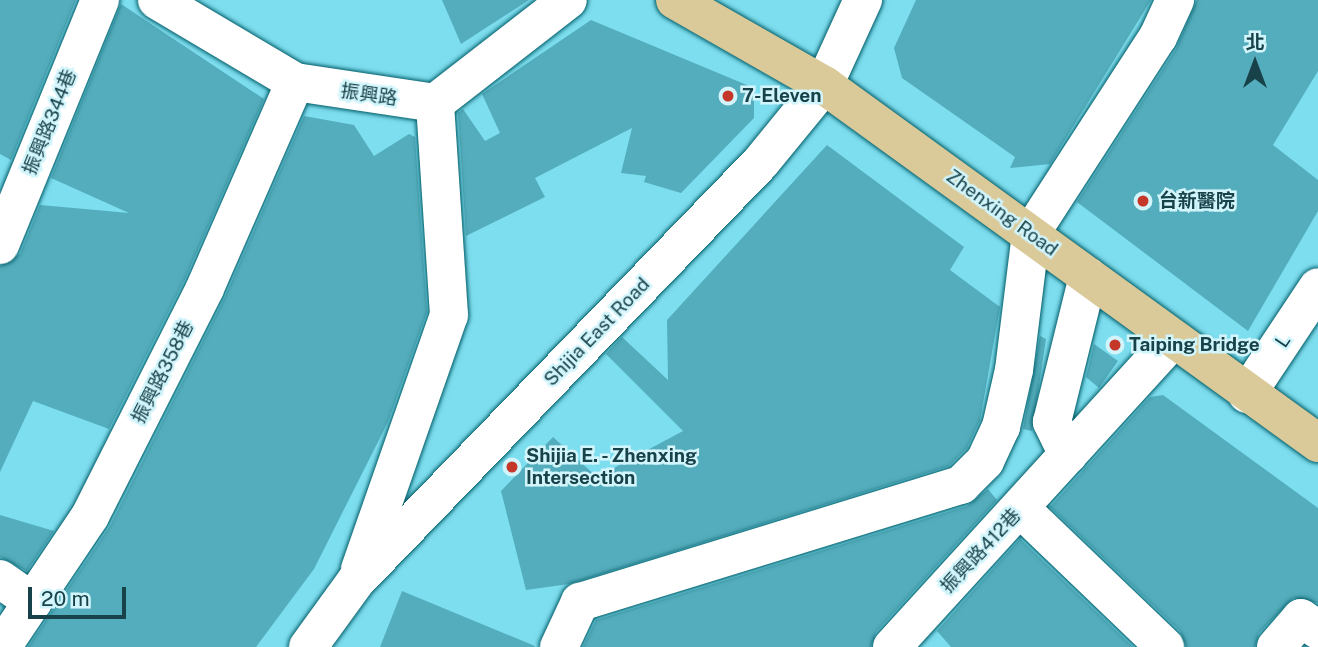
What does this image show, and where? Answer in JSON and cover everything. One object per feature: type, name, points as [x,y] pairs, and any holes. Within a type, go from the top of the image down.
[{"type":"main road","name":"Zhenxing Road","points":[[675,0],[824,85],[1318,443]]},
{"type":"street","name":"振興路344巷","points":[[0,245],[100,0]]},
{"type":"street","name":"振興路","points":[[157,0],[295,82],[435,103]]},
{"type":"street","points":[[356,581],[449,315],[435,103],[568,0]]},
{"type":"street","name":"Shijia East Road","points":[[308,647],[356,581],[761,162],[824,85],[863,0]]},
{"type":"street","points":[[559,647],[580,602],[961,485],[985,461],[1001,427],[1031,233],[1158,37],[1175,0]]},
{"type":"street","name":"振興路358巷","points":[[2,647],[90,516],[205,288],[295,82]]},
{"type":"street","points":[[1068,455],[1052,422],[1088,276]]},
{"type":"street","name":"L","points":[[1247,394],[1318,287]]},
{"type":"street","name":"振興路412巷","points":[[892,647],[1173,339]]},
{"type":"street","points":[[1020,508],[1165,647]]},
{"type":"street","points":[[0,579],[33,602]]},
{"type":"street","points":[[1276,647],[1301,618],[1318,630]]},
{"type":"building","points":[[0,0],[76,0],[11,160],[0,154]]},
{"type":"building","points":[[442,0],[529,0],[461,44]]},
{"type":"building","points":[[916,0],[1151,0],[1050,164],[1010,168],[1015,157],[902,78],[894,48]]},
{"type":"building","points":[[1197,0],[1318,0],[1318,71],[1273,145],[1318,180],[1318,211],[1248,331],[1077,202],[1176,49]]},
{"type":"building","points":[[121,4],[264,99],[185,279],[109,429],[33,401],[0,472],[0,266],[20,254],[40,205],[129,213],[51,178]]},
{"type":"building","points":[[591,20],[754,88],[754,118],[681,193],[644,182],[646,176],[621,173],[632,128],[535,178],[545,197],[466,236],[458,113],[463,109],[485,141],[500,133],[482,94]]},
{"type":"building","points":[[304,116],[354,125],[374,156],[409,134],[415,137],[427,312],[388,422],[314,569],[256,647],[28,647],[110,526],[225,297]]},
{"type":"building","points":[[827,145],[964,247],[950,270],[1000,307],[980,420],[967,448],[949,466],[569,584],[526,590],[501,491],[553,437],[597,477],[683,431],[606,354],[622,337],[668,380],[667,320]]},
{"type":"building","points":[[1040,336],[1046,339],[1032,431],[1023,429]]},
{"type":"building","points":[[1094,344],[1118,361],[1099,388],[1086,377]]},
{"type":"building","points":[[1163,395],[1318,508],[1318,603],[1293,598],[1259,633],[1255,647],[1186,647],[1180,631],[1050,507],[1150,397]]},
{"type":"building","points":[[988,489],[997,500],[876,632],[871,647],[583,647],[596,620],[967,506]]},
{"type":"building","points":[[0,515],[54,531],[27,571],[0,557]]},
{"type":"building","points":[[1020,539],[1133,647],[951,647],[937,631]]},
{"type":"building","points":[[402,591],[535,646],[380,647]]},
{"type":"place","name":"7-Eleven","points":[[728,96]]},
{"type":"place","name":"台新醫院","points":[[1143,201]]},
{"type":"place","name":"Taiping Bridge","points":[[1115,345]]},
{"type":"place","name":"Shijia E. - Zhenxing Intersection","points":[[512,467]]}]
